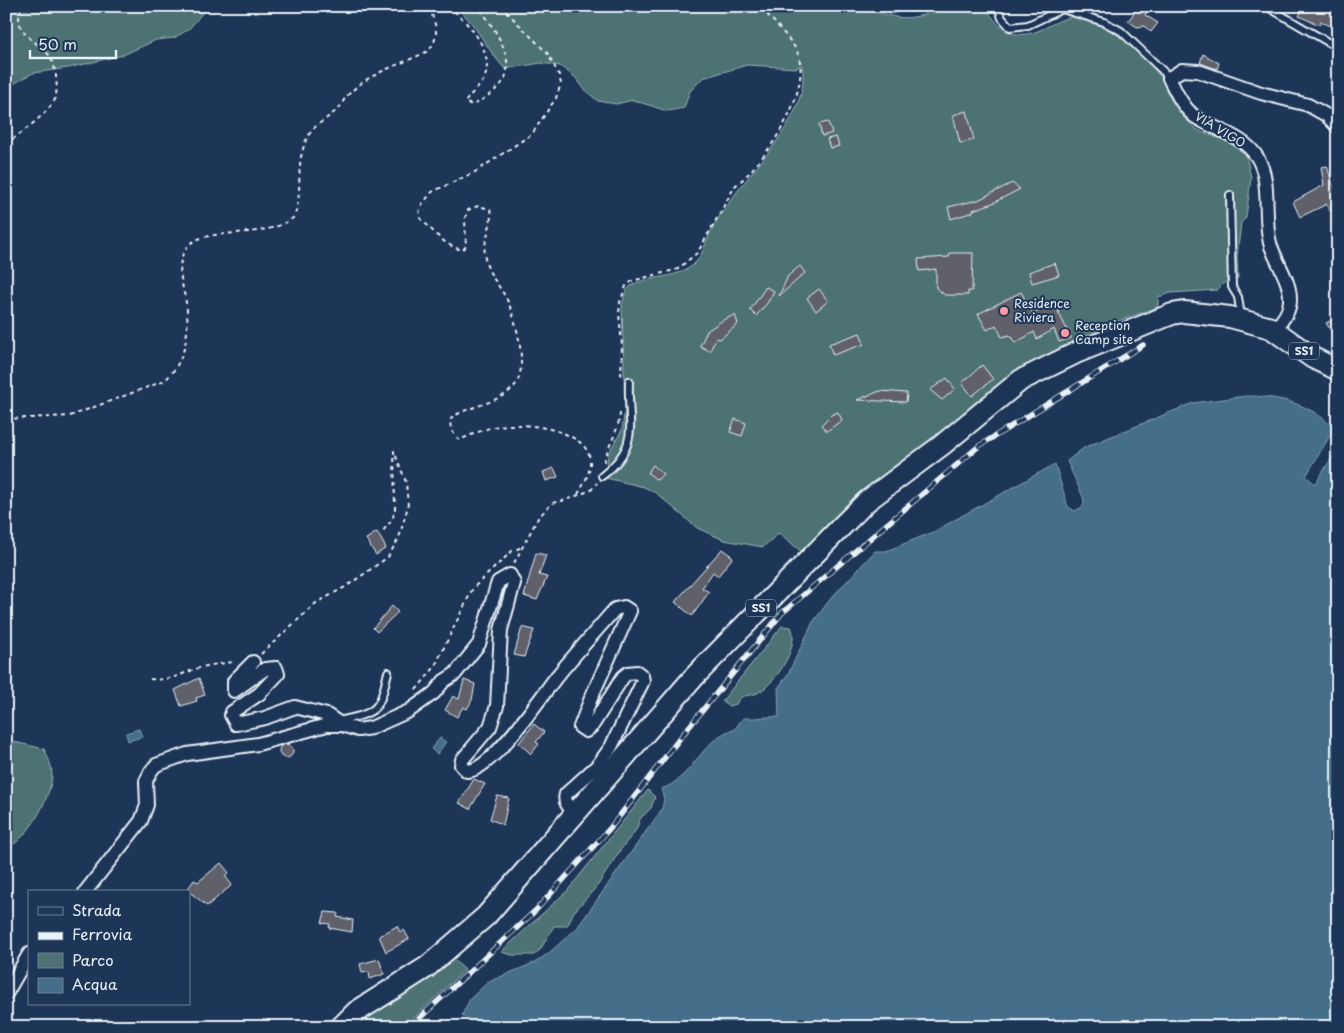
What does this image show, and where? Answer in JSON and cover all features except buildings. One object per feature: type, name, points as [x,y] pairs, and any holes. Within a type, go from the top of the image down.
[{"type":"main road","name":"SS1","points":[[341,1027],[356,1012],[427,967],[486,916],[694,677],[850,518],[873,497],[942,445],[1021,380],[1076,353],[1172,314],[1201,313],[1261,325],[1313,358],[1338,370]]},
{"type":"street","points":[[1167,76],[1182,70],[1198,71],[1260,93],[1308,105],[1326,115],[1338,127]]},
{"type":"street","name":"VIA VIGO","points":[[1167,76],[1185,107],[1194,116],[1236,137],[1257,157],[1265,180],[1266,208],[1271,244],[1290,298],[1289,310],[1261,325]]},
{"type":"street","points":[[253,662],[234,681],[234,691],[268,668],[276,668],[278,674],[259,694],[232,712],[231,715],[236,724],[272,716],[295,707],[327,715],[358,730],[371,728],[409,711],[434,694],[444,681],[455,674],[479,644],[505,577],[514,583],[501,630],[497,706],[490,727],[462,760],[461,765],[467,771],[479,766],[517,731],[556,678],[615,609],[624,607],[630,611],[580,727],[586,731],[592,726],[623,677],[628,673],[638,672],[642,676],[643,681],[611,747],[598,765],[566,794],[564,799],[567,805],[576,814]]},
{"type":"street","points":[[86,890],[141,821],[147,805],[146,784],[150,771],[156,766],[175,758],[207,750],[258,744],[341,723]]},
{"type":"street","points":[[6,994],[28,956]]},
{"type":"lane","points":[[893,9],[900,6]]},
{"type":"lane","points":[[998,6],[1002,18],[1010,27],[1028,25],[1062,9],[1104,22],[1121,31],[1167,76]]},
{"type":"lane","points":[[1266,6],[1338,48]]},
{"type":"lane","points":[[1230,195],[1232,287],[1240,302],[1261,325]]},
{"type":"lane","points":[[602,476],[616,465],[630,442],[629,381]]},
{"type":"lane","points":[[341,723],[374,711],[378,707],[388,672]]},
{"type":"path","points":[[6,144],[54,103],[58,87],[50,56],[22,32],[18,15],[22,6]]},
{"type":"path","points":[[6,419],[70,416],[164,381],[172,374],[182,357],[187,333],[187,310],[180,281],[180,268],[182,254],[188,245],[207,238],[275,228],[287,223],[294,217],[300,197],[300,161],[308,134],[364,82],[384,70],[428,51],[436,40],[437,34],[428,6]]},
{"type":"path","points":[[448,6],[478,39],[488,62],[484,77],[469,94],[465,103],[474,105],[502,83],[506,73],[504,48],[478,6]]},
{"type":"path","points":[[501,6],[548,54],[559,75],[561,84],[556,98],[532,134],[475,172],[432,192],[420,207],[419,216],[440,238],[452,248],[463,250],[466,246],[465,218],[468,210],[478,206],[490,209],[492,215],[484,250],[485,260],[491,276],[507,301],[522,356],[517,383],[506,394],[477,408],[455,414],[450,420],[451,430],[459,440],[488,428],[517,424],[552,429],[571,437],[585,447],[590,464],[586,480],[578,494]]},
{"type":"path","points":[[621,382],[622,346],[619,314],[620,302],[626,286],[632,281],[678,269],[698,252],[735,186],[779,137],[786,120],[801,73],[798,53],[760,6]]},
{"type":"path","points":[[505,577],[538,518],[552,503],[566,500],[591,490],[602,476],[606,453],[613,441],[620,410]]},
{"type":"path","points":[[150,679],[163,681],[178,678],[207,666],[243,661],[253,662],[270,644],[316,603],[353,582],[388,557],[399,538],[408,506],[406,482],[394,451],[395,511],[392,520],[382,532]]},
{"type":"path","points":[[409,711],[411,699],[434,668],[473,588],[512,552],[522,547]]},
{"type":"green space","points":[[951,5],[968,5],[984,8],[1001,27],[1008,32],[1016,34],[1033,33],[1070,17],[1088,19],[1123,39],[1144,57],[1161,78],[1173,102],[1195,128],[1230,143],[1246,154],[1251,178],[1246,217],[1241,223],[1237,256],[1238,278],[1227,280],[1217,290],[1171,293],[1158,297],[1158,307],[1110,324],[1014,373],[955,425],[883,475],[803,553],[779,533],[763,547],[724,540],[697,528],[656,493],[644,487],[606,478],[608,454],[622,430],[625,409],[622,304],[626,292],[632,285],[679,273],[696,262],[718,218],[789,122],[798,103],[803,84],[802,65],[796,68],[747,65],[703,78],[690,91],[684,108],[667,111],[633,100],[616,104],[598,101],[585,90],[575,77],[560,66],[541,63],[505,69],[469,20],[455,6],[869,6],[889,16],[903,18],[926,14],[935,8]]},
{"type":"green space","points":[[6,6],[208,6],[189,29],[174,38],[156,40],[123,55],[68,68],[33,73],[6,88]]},
{"type":"green space","points":[[782,626],[791,627],[793,635],[792,644],[784,665],[770,683],[755,694],[742,697],[736,704],[729,706],[722,701]]},
{"type":"green space","points":[[6,740],[44,749],[51,765],[52,775],[51,784],[37,817],[22,837],[6,848]]},
{"type":"green space","points":[[648,790],[655,797],[651,808],[640,819],[636,830],[621,849],[598,885],[573,913],[569,923],[566,926],[554,926],[540,950],[534,955],[512,955],[501,952],[568,890]]},
{"type":"green space","points":[[453,959],[465,970],[404,1027],[350,1027]]},
{"type":"water","points":[[1258,396],[1294,403],[1316,413],[1334,429],[1306,476],[1315,484],[1338,448],[1338,1027],[470,1027],[472,1021],[462,1015],[470,999],[488,982],[536,962],[577,928],[662,809],[664,799],[661,789],[681,777],[706,748],[724,733],[734,730],[743,718],[779,717],[778,688],[788,674],[813,622],[832,597],[875,551],[886,551],[933,532],[1055,464],[1068,507],[1075,511],[1082,507],[1084,502],[1067,461],[1085,447],[1193,403]]},
{"type":"water","points":[[139,729],[142,737],[128,741],[126,733]]},
{"type":"water","points":[[440,738],[446,742],[437,754],[431,749]]},
{"type":"railway","points":[[410,1027],[536,910],[611,827],[680,738],[782,613],[979,446],[1143,345]]},
{"type":"place","name":"Residence Riviera","points":[[1004,311]]},
{"type":"place","name":"Reception Camp site","points":[[1065,333]]}]
